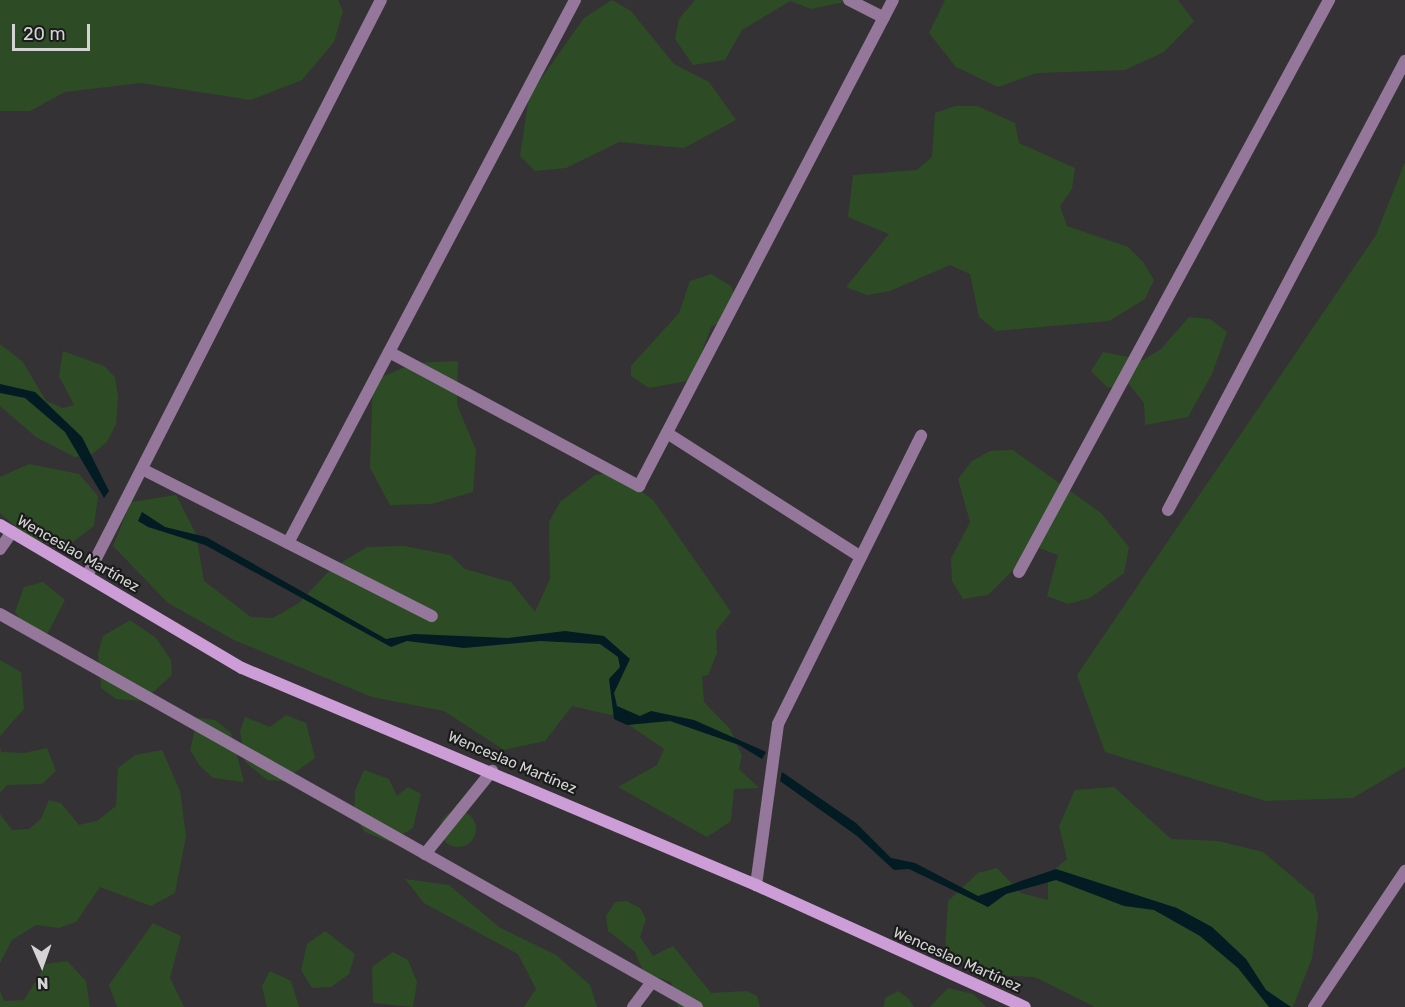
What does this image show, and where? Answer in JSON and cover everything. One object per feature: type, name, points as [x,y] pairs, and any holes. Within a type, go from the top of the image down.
[{"type":"main road","name":"Wenceslao Martínez","points":[[0,525],[88,574],[242,668],[492,771],[756,885],[1025,1007]]},
{"type":"street","points":[[88,574],[381,0]]},
{"type":"street","points":[[288,543],[575,0]]},
{"type":"street","points":[[849,0],[884,18]]},
{"type":"street","points":[[389,352],[639,486],[893,0]]},
{"type":"street","points":[[1019,572],[1329,0]]},
{"type":"street","points":[[1168,510],[1405,61]]},
{"type":"street","points":[[667,433],[861,557]]},
{"type":"street","points":[[756,885],[778,724],[921,436]]},
{"type":"street","points":[[141,469],[432,616]]},
{"type":"street","points":[[0,549],[12,532]]},
{"type":"street","points":[[0,614],[697,1007]]},
{"type":"street","points":[[425,854],[492,771]]},
{"type":"street","points":[[1314,1007],[1405,871]]},
{"type":"street","points":[[633,1007],[652,982]]},
{"type":"green space","points":[[0,0],[338,0],[343,11],[334,42],[302,80],[251,100],[141,83],[65,92],[30,111],[0,111]]},
{"type":"green space","points":[[612,0],[631,11],[674,64],[709,82],[736,120],[684,148],[619,142],[566,168],[535,171],[520,156],[529,96],[584,18]]},
{"type":"green space","points":[[695,0],[853,0],[811,9],[790,1],[742,30],[725,60],[693,65],[675,39],[679,19]]},
{"type":"green space","points":[[945,0],[1178,0],[1194,21],[1164,52],[1125,70],[1037,73],[998,87],[956,67],[929,33]]},
{"type":"green space","points":[[955,106],[977,106],[1015,123],[1019,143],[1075,168],[1072,189],[1060,206],[1067,226],[1128,247],[1143,262],[1154,280],[1145,299],[1109,321],[996,331],[979,317],[970,274],[950,265],[890,291],[867,295],[846,287],[889,234],[848,217],[853,175],[917,170],[932,157],[935,113]]},
{"type":"green space","points":[[1405,162],[1405,767],[1353,798],[1266,801],[1105,752],[1077,675],[1376,235]]},
{"type":"green space","points":[[711,274],[731,286],[735,298],[730,318],[711,327],[692,380],[649,388],[631,376],[631,366],[679,313],[690,281]]},
{"type":"green space","points":[[1189,317],[1210,319],[1227,332],[1212,374],[1188,417],[1145,425],[1144,403],[1129,384],[1108,388],[1091,371],[1103,352],[1143,360],[1161,349]]},
{"type":"green space","points":[[0,344],[23,362],[46,401],[63,408],[74,405],[59,376],[63,351],[104,366],[115,377],[118,397],[116,424],[107,442],[91,455],[75,457],[36,437],[0,406]]},
{"type":"green space","points":[[458,361],[457,405],[476,450],[473,492],[431,504],[390,505],[370,468],[373,381],[414,363]]},
{"type":"green space","points":[[1013,450],[1101,513],[1129,547],[1124,573],[1090,598],[1068,604],[1047,596],[1058,555],[1036,547],[988,595],[963,599],[952,581],[951,559],[970,522],[958,479],[972,461],[990,451]]},
{"type":"green space","points":[[29,464],[79,474],[98,496],[94,526],[66,547],[31,540],[0,513],[0,477]]},
{"type":"green space","points":[[616,472],[653,500],[731,612],[716,631],[717,653],[708,675],[702,676],[704,702],[730,729],[742,756],[739,769],[759,788],[734,789],[731,821],[707,837],[618,787],[657,765],[664,749],[616,716],[572,706],[545,741],[504,750],[444,711],[372,697],[234,640],[168,603],[113,546],[131,502],[176,495],[196,534],[204,581],[251,617],[273,618],[299,603],[331,569],[367,547],[404,546],[450,555],[465,569],[511,582],[535,612],[550,579],[549,522],[560,502],[595,475]]},
{"type":"green space","points":[[43,582],[65,600],[45,638],[30,636],[15,612],[24,587]]},
{"type":"green space","points":[[130,620],[156,638],[171,660],[172,675],[143,701],[116,699],[101,688],[98,653],[103,636]]},
{"type":"green space","points":[[0,660],[21,672],[24,709],[0,736]]},
{"type":"green space","points":[[286,715],[306,723],[315,758],[283,781],[267,780],[245,762],[240,731],[245,717],[270,727]]},
{"type":"green space","points":[[198,718],[215,720],[231,733],[244,782],[213,778],[200,766],[190,750]]},
{"type":"green space","points":[[0,747],[1,752],[24,753],[47,748],[56,771],[42,784],[7,785],[0,793]]},
{"type":"green space","points":[[162,750],[180,791],[186,836],[175,893],[151,906],[100,887],[76,922],[59,928],[36,925],[12,940],[0,963],[0,814],[12,830],[29,829],[41,819],[49,800],[61,803],[79,825],[97,821],[116,806],[118,768],[135,755]]},
{"type":"green space","points":[[364,770],[389,779],[397,796],[408,787],[421,794],[413,828],[390,842],[365,832],[354,816],[355,791]]},
{"type":"green space","points":[[1114,787],[1171,839],[1218,841],[1263,852],[1314,895],[1318,916],[1312,958],[1293,1007],[1095,1007],[1035,977],[990,975],[945,952],[948,901],[978,873],[997,868],[1021,893],[1048,900],[1048,875],[1067,859],[1059,826],[1075,790]]},
{"type":"green space","points":[[458,811],[471,816],[476,829],[471,842],[458,847],[445,842],[440,829],[445,816]]},
{"type":"green space","points":[[405,879],[449,885],[499,927],[556,955],[590,985],[597,1007],[524,1007],[536,989],[518,954],[424,903]]},
{"type":"green space","points":[[626,901],[640,908],[646,919],[640,937],[653,956],[673,946],[711,993],[746,991],[757,996],[760,1007],[678,1007],[671,982],[644,973],[635,952],[608,931],[606,916],[615,902]]},
{"type":"green space","points":[[153,923],[181,936],[170,978],[184,1007],[117,1007],[109,985]]},
{"type":"green space","points":[[325,931],[355,954],[349,974],[331,987],[312,988],[301,970],[307,944]]},
{"type":"green space","points":[[393,952],[408,960],[417,982],[413,1007],[373,1003],[372,967]]},
{"type":"green space","points":[[67,961],[86,981],[90,1007],[0,1007],[0,991],[4,1001],[24,1000],[46,964]]},
{"type":"green space","points":[[270,971],[291,981],[299,1007],[267,1007],[262,986]]},
{"type":"green space","points":[[948,988],[973,994],[986,1007],[930,1007]]},
{"type":"green space","points":[[898,991],[908,998],[914,1007],[884,1007],[885,998]]},
{"type":"water","points":[[0,384],[35,392],[82,437],[109,491],[104,498],[65,432],[25,398],[0,393]]},
{"type":"water","points":[[142,512],[165,527],[206,537],[386,639],[414,634],[508,638],[565,631],[604,636],[630,659],[614,693],[617,706],[640,716],[651,711],[694,720],[766,752],[762,759],[739,745],[670,721],[627,725],[614,719],[609,679],[620,667],[618,657],[600,644],[540,641],[464,648],[407,641],[391,647],[205,545],[148,527],[138,521]]},
{"type":"water","points":[[782,772],[856,823],[891,858],[915,863],[978,896],[1056,869],[1177,908],[1212,927],[1246,959],[1266,990],[1291,1007],[1269,1007],[1238,968],[1200,936],[1154,910],[1124,906],[1056,880],[1006,894],[988,907],[909,869],[894,870],[857,836],[780,781]]}]
